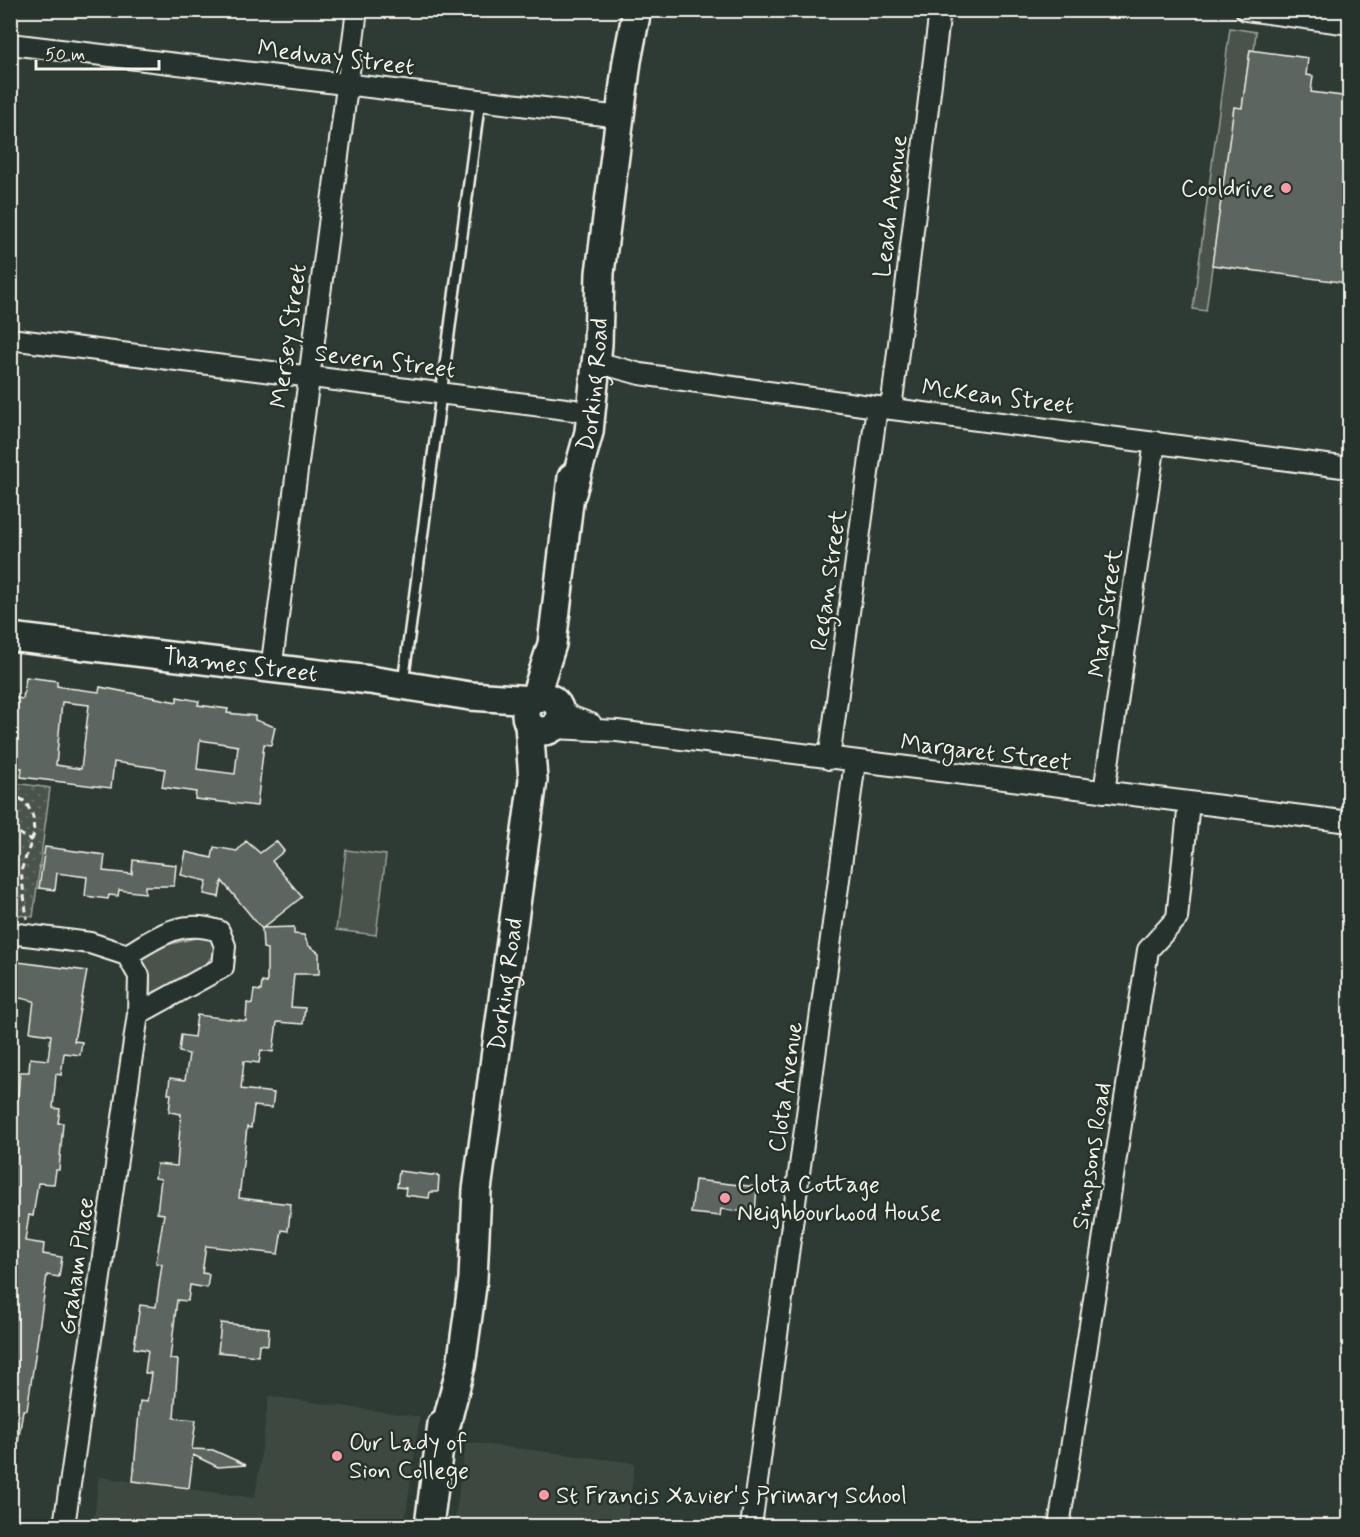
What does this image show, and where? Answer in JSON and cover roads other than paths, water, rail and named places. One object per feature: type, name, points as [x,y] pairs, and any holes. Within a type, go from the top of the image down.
[{"type":"main road","name":"Dorking Road","points":[[627,10],[627,62]]},
{"type":"main road","name":"Dorking Road","points":[[572,493],[589,432],[596,368],[600,273],[627,62],[637,10]]},
{"type":"main road","name":"Dorking Road","points":[[429,1527],[442,1442],[461,1366],[461,1301],[572,493],[574,410],[585,334],[600,273]]},
{"type":"main road","name":"Thames Street","points":[[10,637],[403,685],[470,696],[519,715],[543,714]]},
{"type":"street","name":"Mersey Street","points":[[271,669],[357,10]]},
{"type":"street","name":"Leach Avenue","points":[[884,408],[940,10]]},
{"type":"street","points":[[1246,10],[1350,24]]},
{"type":"street","name":"Medway Street","points":[[10,44],[620,117]]},
{"type":"street","name":"Severn Street","points":[[10,339],[574,410]]},
{"type":"street","name":"McKean Street","points":[[596,368],[1350,468]]},
{"type":"street","name":"Regan Street","points":[[829,759],[884,408]]},
{"type":"street","name":"Mary Street","points":[[1104,792],[1155,442]]},
{"type":"street","name":"Margaret Street","points":[[543,714],[617,731],[1350,822]]},
{"type":"street","name":"Clota Avenue","points":[[751,1527],[855,762]]},
{"type":"street","name":"Simpsons Road","points":[[1059,1527],[1148,950],[1177,918],[1189,802]]},
{"type":"street","points":[[20,934],[90,943],[127,955],[164,933],[200,924],[219,931],[225,946],[223,967],[138,1014]]},
{"type":"street","name":"Graham Place","points":[[64,1527],[138,1014],[139,976],[127,955]]},
{"type":"lane","points":[[403,685],[480,99]]},
{"type":"place","name":"Cooldrive","points":[[1286,188]]},
{"type":"place","name":"Clota Cottage Neighbourhood House","points":[[725,1198]]},
{"type":"place","name":"Our Lady of Sion College","points":[[337,1456]]},
{"type":"place","name":"St Francis Xavier's Primary School","points":[[544,1495]]}]
